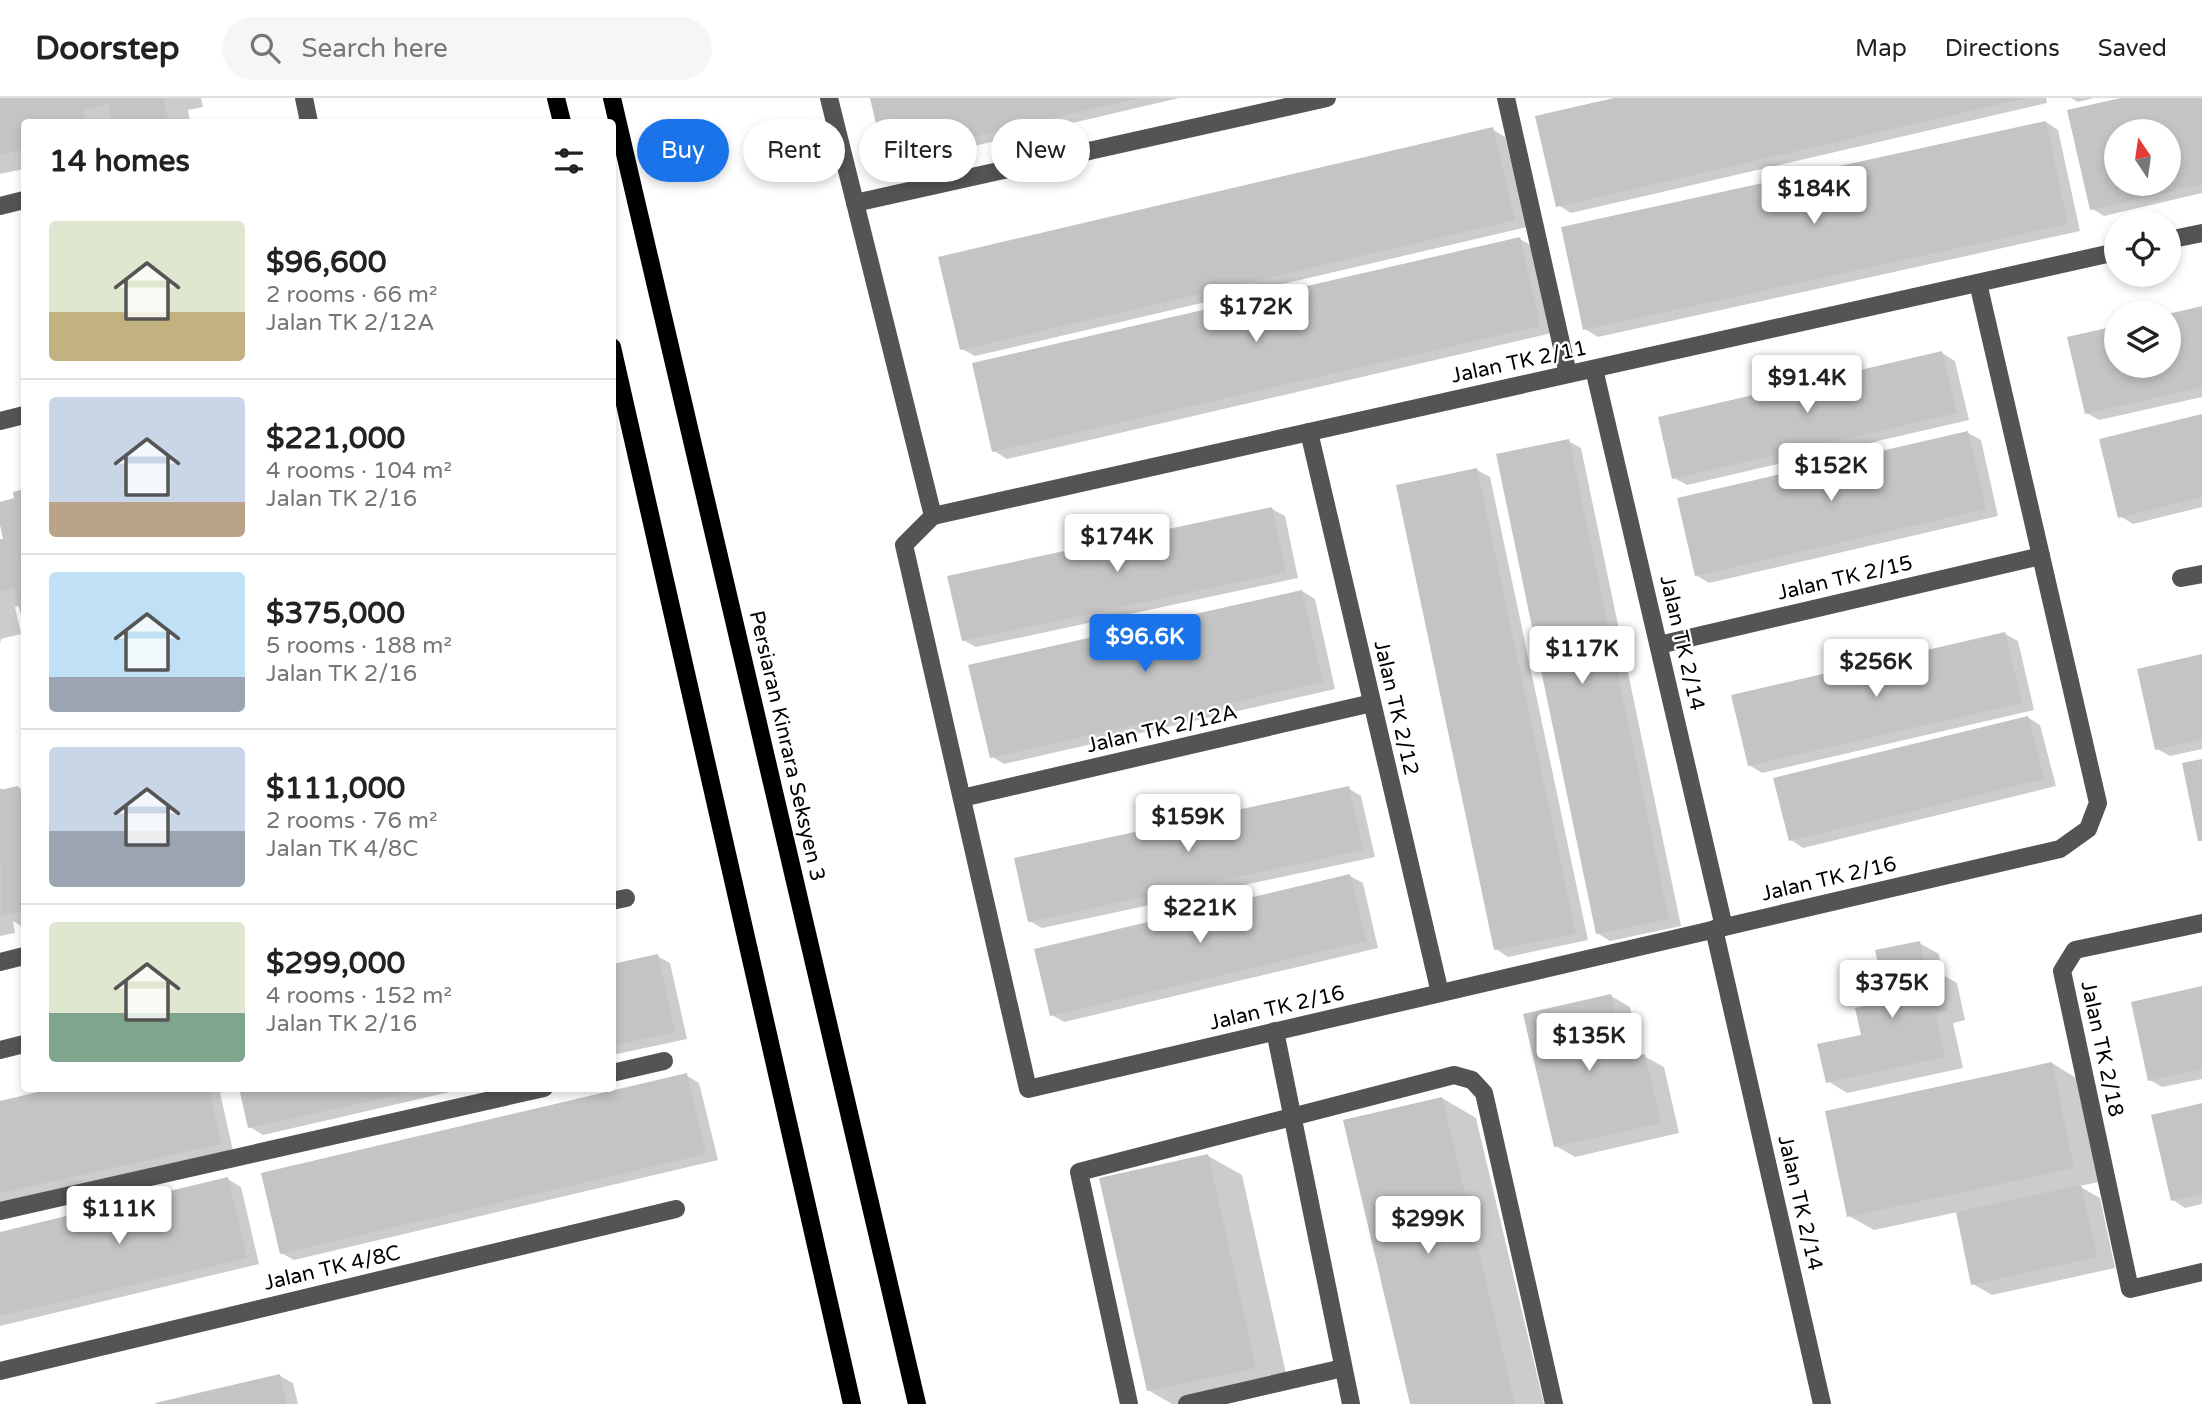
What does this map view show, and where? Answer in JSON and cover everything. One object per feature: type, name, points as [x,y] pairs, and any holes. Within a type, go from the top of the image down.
[{"type":"main road","points":[[556,98],[561,119]]},
{"type":"main road","name":"Persiaran Kinrara Seksyen 3","points":[[612,98],[917,1404]]},
{"type":"main road","points":[[616,365],[852,1404]]},
{"type":"street","points":[[304,98],[308,119]]},
{"type":"street","points":[[829,98],[933,516],[904,545],[962,798]]},
{"type":"street","points":[[855,203],[1327,98]]},
{"type":"street","points":[[1506,98],[1568,374]]},
{"type":"street","points":[[0,206],[21,201]]},
{"type":"street","points":[[2181,237],[2202,233]]},
{"type":"street","name":"Jalan TK 2/11","points":[[933,516],[2104,255]]},
{"type":"street","name":"Jalan TK 2/16","points":[[962,798],[1028,1089],[2060,849],[2088,829],[2098,803],[1978,283]]},
{"type":"street","name":"Jalan TK 2/14","points":[[1594,369],[1659,645],[1822,1404]]},
{"type":"street","points":[[0,421],[21,416]]},
{"type":"street","name":"Jalan TK 2/12","points":[[1309,432],[1440,993]]},
{"type":"street","name":"Jalan TK 2/15","points":[[1659,645],[2041,556]]},
{"type":"street","points":[[2181,578],[2202,573]]},
{"type":"street","name":"Jalan TK 2/12A","points":[[962,798],[1372,703]]},
{"type":"street","name":"Jalan TK 2/18","points":[[2202,923],[2075,950],[2062,971],[2130,1289],[2202,1272]]},
{"type":"street","points":[[0,962],[21,957]]},
{"type":"street","points":[[1275,1031],[1351,1404]]},
{"type":"street","points":[[0,1050],[21,1045]]},
{"type":"street","points":[[616,1072],[664,1062]]},
{"type":"street","points":[[1129,1404],[1079,1172],[1454,1075],[1472,1080],[1484,1093],[1554,1404]]},
{"type":"street","points":[[0,1211],[526,1092]]},
{"type":"street","name":"Jalan TK 4/8C","points":[[0,1371],[676,1209]]},
{"type":"street","points":[[1187,1404],[1343,1368]]},
{"type":"building","points":[[0,98],[164,98],[168,118],[163,119],[111,119],[108,104],[83,110],[85,119],[21,119],[21,150],[0,155]]},
{"type":"building","points":[[870,98],[1134,98],[1049,119],[991,119],[991,133],[977,136],[977,119],[875,119]]},
{"type":"building","points":[[1614,98],[2022,99],[1556,207],[1535,116]]},
{"type":"building","points":[[2121,98],[2202,98],[2202,184],[2181,189],[2181,119],[2104,119],[2104,196],[2150,196],[2090,210],[2067,110]]},
{"type":"building","points":[[2046,121],[2068,224],[1583,330],[1561,227]]},
{"type":"building","points":[[1493,127],[1515,220],[960,350],[938,257]]},
{"type":"building","points":[[1520,237],[1540,326],[992,452],[972,363]]},
{"type":"building","points":[[2202,306],[2202,387],[2085,414],[2067,337],[2104,329],[2104,378],[2181,378],[2181,311]]},
{"type":"building","points":[[1942,351],[1957,413],[1672,479],[1658,417]]},
{"type":"building","points":[[2202,414],[2202,497],[2118,518],[2099,439]]},
{"type":"building","points":[[1968,431],[1986,509],[1695,576],[1677,498]]},
{"type":"building","points":[[1569,439],[1669,919],[1596,934],[1496,454]]},
{"type":"building","points":[[1477,468],[1576,934],[1494,950],[1396,485]]},
{"type":"building","points":[[21,490],[21,615],[14,588],[0,591],[0,539],[3,539],[0,502],[14,498],[13,492]]},
{"type":"building","points":[[1272,507],[1286,572],[962,641],[947,576]]},
{"type":"building","points":[[1302,590],[1323,682],[990,758],[968,665]]},
{"type":"building","points":[[2005,632],[2022,703],[1748,766],[1731,695]]},
{"type":"building","points":[[2202,654],[2202,739],[2155,750],[2137,669]]},
{"type":"building","points":[[2028,716],[2044,779],[1789,841],[1773,778]]},
{"type":"building","points":[[2202,759],[2202,841],[2198,841],[2182,763]]},
{"type":"building","points":[[18,786],[21,799],[21,912],[1,916],[0,790]]},
{"type":"building","points":[[1349,786],[1363,850],[1028,922],[1014,858]]},
{"type":"building","points":[[1350,874],[1366,941],[1050,1016],[1034,949]]},
{"type":"building","points":[[1920,941],[1926,973],[1938,970],[1947,1010],[1935,1013],[1945,1057],[1826,1083],[1817,1044],[1861,1035],[1855,1008],[1886,1001],[1875,950]]},
{"type":"building","points":[[658,954],[675,1032],[616,1045],[616,963]]},
{"type":"building","points":[[2202,986],[2202,1069],[2148,1081],[2131,1002]]},
{"type":"building","points":[[1611,994],[1626,1058],[1645,1054],[1661,1123],[1554,1147],[1523,1014]]},
{"type":"building","points":[[2052,1062],[2074,1168],[1847,1217],[1825,1111]]},
{"type":"building","points":[[687,1073],[706,1154],[280,1254],[261,1173],[606,1092],[616,1092],[616,1090]]},
{"type":"building","points":[[38,1092],[210,1092],[221,1144],[0,1193],[0,1101]]},
{"type":"building","points":[[240,1092],[411,1092],[248,1128]]},
{"type":"building","points":[[1442,1097],[1515,1404],[1410,1404],[1343,1120]]},
{"type":"building","points":[[2202,1103],[2202,1194],[2171,1201],[2151,1115]]},
{"type":"building","points":[[1208,1154],[1256,1368],[1147,1391],[1099,1178]]},
{"type":"building","points":[[228,1177],[247,1258],[0,1316],[0,1232]]},
{"type":"building","points":[[2081,1185],[2097,1257],[1971,1285],[1956,1212]]},
{"type":"building","points":[[280,1374],[287,1404],[155,1404],[155,1403]]}]
